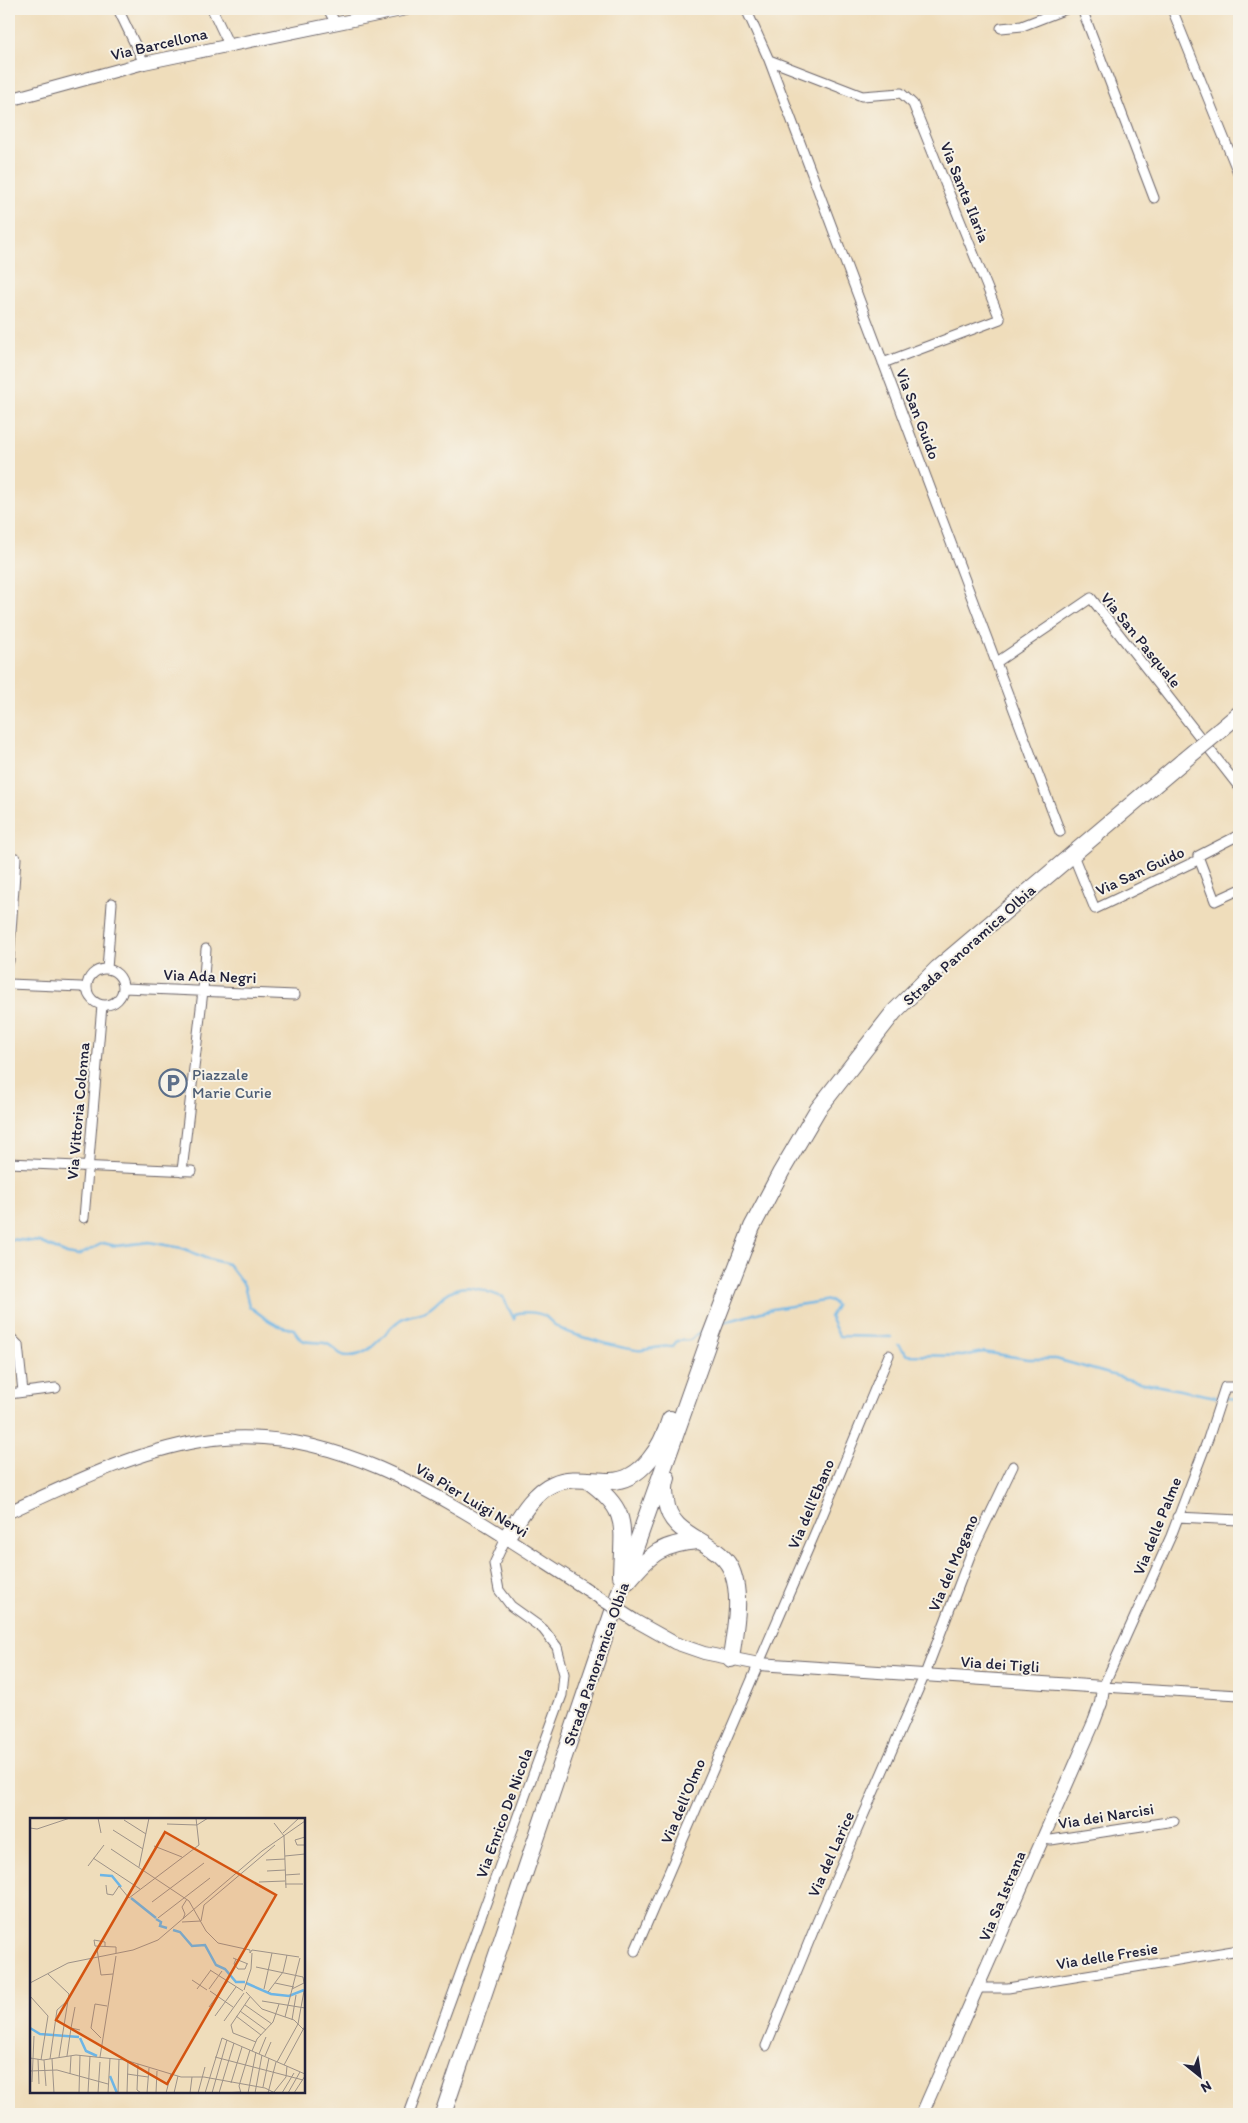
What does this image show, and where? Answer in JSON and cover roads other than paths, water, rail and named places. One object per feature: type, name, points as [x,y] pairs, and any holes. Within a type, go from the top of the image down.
[{"type":"highway","name":"Strada Panoramica Olbia","points":[[443,2114],[620,1591],[730,1280],[752,1227],[785,1164],[818,1109],[894,1012],[938,968],[1239,714]]},
{"type":"highway","points":[[506,1538],[522,1515],[546,1488],[567,1479],[613,1481],[632,1476],[652,1457],[666,1432],[680,1391],[695,1379]]},
{"type":"highway","points":[[687,1402],[688,1424],[664,1487],[666,1508],[675,1524],[698,1541],[715,1549],[725,1559],[733,1573],[737,1593],[731,1659]]},
{"type":"highway","points":[[586,1480],[607,1494],[617,1508],[623,1526],[620,1591]]},
{"type":"highway","points":[[620,1591],[643,1563],[659,1549],[675,1542],[698,1541]]},
{"type":"street","points":[[118,9],[144,63]]},
{"type":"street","points":[[212,9],[229,44]]},
{"type":"street","points":[[328,9],[336,24]]},
{"type":"street","name":"Via Barcellona","points":[[9,97],[229,44],[406,9]]},
{"type":"street","name":"Via San Guido","points":[[746,9],[769,60],[1060,832]]},
{"type":"street","points":[[1001,28],[1022,26],[1066,9]]},
{"type":"street","points":[[1082,9],[1154,198]]},
{"type":"street","points":[[1172,9],[1239,175]]},
{"type":"street","name":"Via Santa Ilaria","points":[[769,60],[862,96],[901,93],[913,104],[1000,319],[883,363]]},
{"type":"street","name":"Via San Pasquale","points":[[997,662],[1091,598],[1239,787]]},
{"type":"street","name":"Via San Guido","points":[[1073,855],[1095,909],[1198,860],[1198,856],[1239,835]]},
{"type":"street","points":[[9,961],[16,858]]},
{"type":"street","points":[[1198,860],[1215,901],[1239,890]]},
{"type":"street","points":[[107,969],[112,904]]},
{"type":"street","points":[[9,1163],[187,1171],[204,991],[206,949]]},
{"type":"street","points":[[107,969],[118,974],[124,988],[117,1001],[102,1005],[90,998],[87,989],[88,979],[93,973],[107,969]]},
{"type":"street","points":[[9,984],[81,987],[87,989]]},
{"type":"street","name":"Via Ada Negri","points":[[124,988],[295,995]]},
{"type":"street","name":"Via Vittoria Colonna","points":[[84,1218],[102,1005]]},
{"type":"street","points":[[9,1336],[18,1345],[23,1392]]},
{"type":"street","name":"Via dell'Ebano","points":[[759,1664],[889,1355]]},
{"type":"street","name":"Via delle Palme","points":[[1103,1687],[1171,1536],[1208,1439],[1225,1387],[1239,1387]]},
{"type":"street","points":[[9,1394],[56,1388]]},
{"type":"street","name":"Via Pier Luigi Nervi","points":[[9,1512],[153,1452],[201,1440],[254,1437],[295,1442],[345,1456],[411,1481],[506,1538],[634,1620],[675,1643],[704,1653],[759,1664]]},
{"type":"street","name":"Via del Mogano","points":[[925,1674],[970,1556],[1013,1466]]},
{"type":"street","points":[[1177,1517],[1239,1520]]},
{"type":"street","name":"Via Enrico De Nicola","points":[[409,2114],[562,1694],[564,1674],[557,1647],[544,1629],[511,1606],[500,1590],[494,1564],[506,1538]]},
{"type":"street","name":"Via dei Tigli","points":[[759,1664],[1239,1695]]},
{"type":"street","name":"Via dell'Olmo","points":[[635,1951],[759,1664]]},
{"type":"street","name":"Via del Larice","points":[[766,2046],[817,1922],[925,1674]]},
{"type":"street","name":"Via Sa Istrana","points":[[922,2114],[979,1988],[1094,1722],[1101,1703],[1103,1687]]},
{"type":"street","name":"Via dei Narcisi","points":[[1044,1839],[1051,1840],[1174,1821]]},
{"type":"street","name":"Via delle Fresie","points":[[979,1988],[1008,1988],[1239,1950]]},
{"type":"waterway","points":[[9,1239],[40,1242],[67,1254],[78,1256],[103,1243],[116,1246],[149,1242],[182,1248],[205,1258],[228,1264],[244,1285],[249,1306],[281,1327],[294,1329],[300,1338],[306,1342],[325,1343],[344,1356],[355,1355],[369,1349],[399,1320],[428,1310],[448,1293],[461,1287],[476,1288],[503,1297],[514,1319],[515,1314],[518,1313],[538,1314],[545,1316],[555,1326],[563,1330],[590,1339],[636,1350],[672,1347],[677,1341],[690,1340],[706,1328]]},
{"type":"waterway","points":[[721,1323],[772,1309],[830,1300],[836,1306],[830,1317],[839,1336],[891,1337]]},
{"type":"waterway","points":[[898,1345],[908,1355],[963,1356],[983,1352],[1028,1359],[1056,1359],[1134,1381],[1216,1397]]},
{"type":"waterway","points":[[1226,1398],[1239,1399]]},
{"type":"place","name":"Piazzale Marie Curie","points":[[173,1083]]}]
